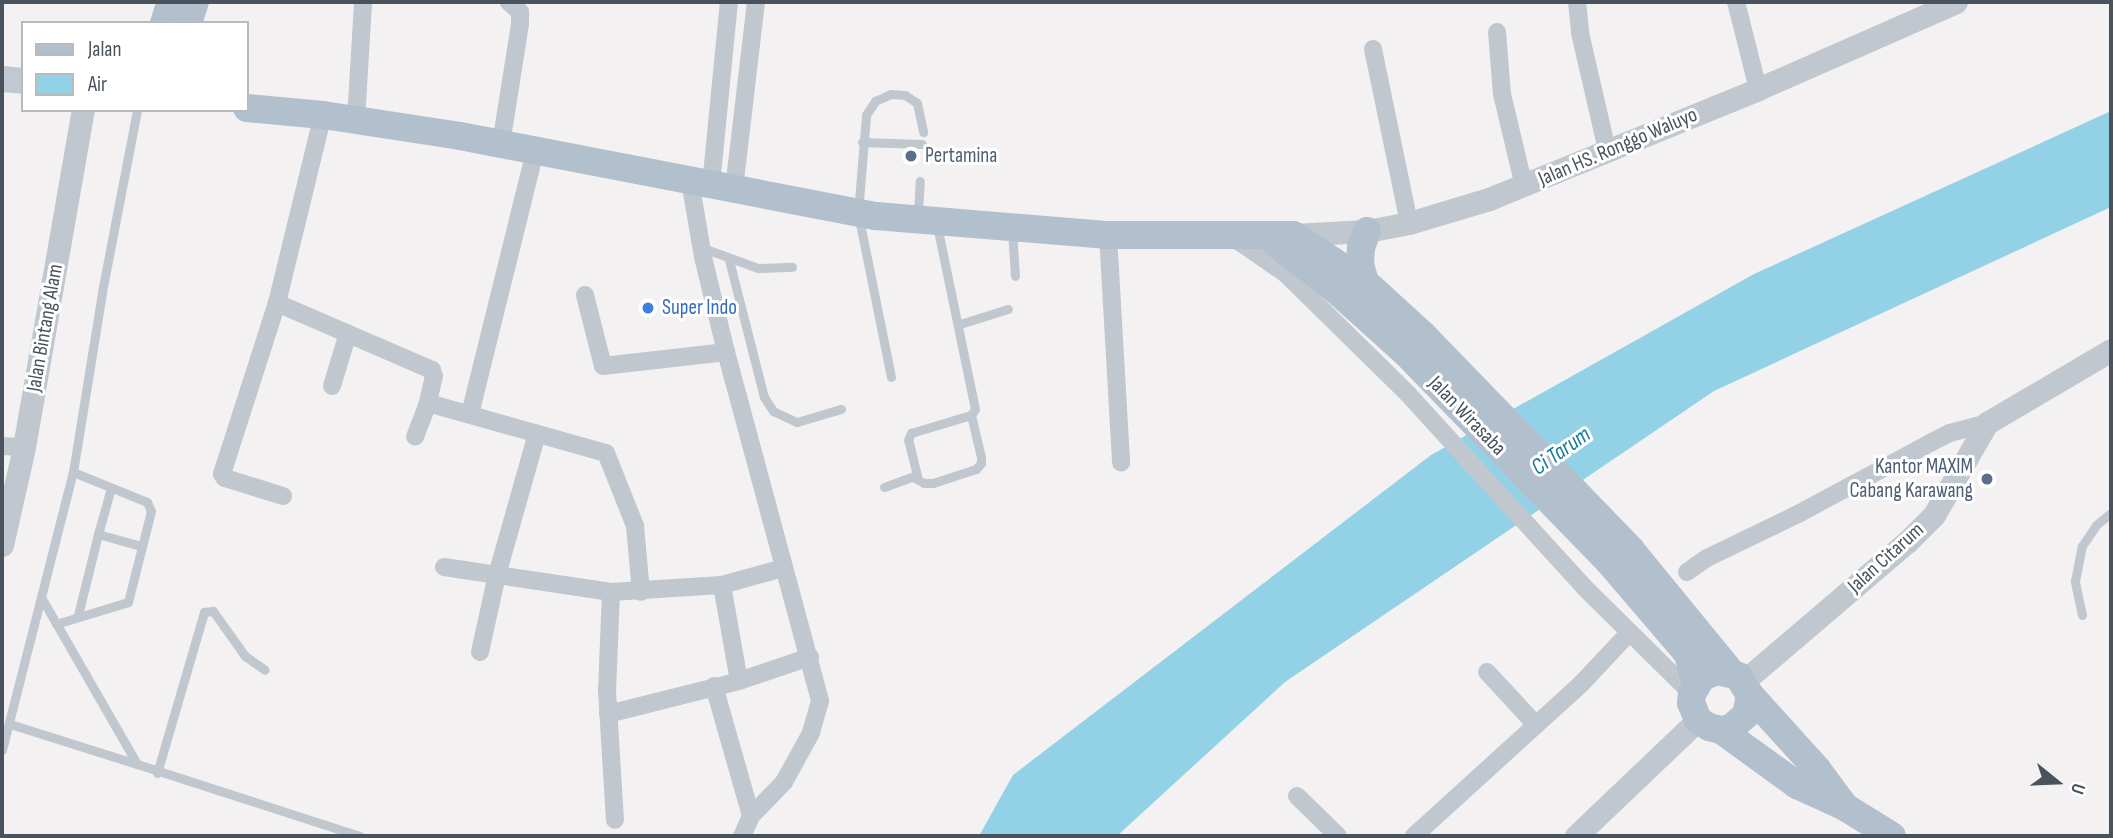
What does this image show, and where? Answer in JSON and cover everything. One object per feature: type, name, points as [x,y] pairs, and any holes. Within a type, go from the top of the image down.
[{"type":"main road","points":[[165,21],[171,2]]},
{"type":"main road","points":[[189,21],[195,2]]},
{"type":"main road","points":[[2,79],[21,81]]},
{"type":"main road","name":"Jalan HS. Ronggo Waluyo","points":[[248,108],[323,115],[501,144],[858,213],[1012,229],[1108,235],[1293,235]]},
{"type":"main road","points":[[1365,282],[1360,265],[1361,248],[1367,231]]},
{"type":"main road","name":"Jalan Wirasaba","points":[[1264,235],[1336,290],[1415,344]]},
{"type":"main road","name":"Jalan Wirasaba","points":[[1293,235],[1365,282],[1415,344],[1741,683],[1817,769],[1845,807]]},
{"type":"main road","name":"Jalan Wirasaba","points":[[1620,557],[1688,653],[1702,707],[1797,785],[1845,807],[1892,836]]},
{"type":"main road","points":[[1711,672],[1741,683],[1746,715],[1731,728],[1702,707],[1711,672]]},
{"type":"street","points":[[356,121],[363,2]]},
{"type":"street","points":[[501,144],[520,24],[520,12],[509,2]]},
{"type":"street","points":[[729,2],[711,185],[701,247],[726,352],[820,701],[811,733],[784,782],[751,816],[742,836]]},
{"type":"street","points":[[711,185],[741,127],[756,2]]},
{"type":"street","points":[[1577,2],[1580,33],[1607,150]]},
{"type":"street","points":[[1736,2],[1758,89]]},
{"type":"street","name":"Jalan HS. Ronggo Waluyo","points":[[1293,235],[1367,231],[1409,223],[1524,186],[1758,89],[1956,2]]},
{"type":"street","points":[[1497,32],[1502,94],[1524,186]]},
{"type":"street","points":[[1373,49],[1409,223]]},
{"type":"street","name":"Jalan Bintang Alam","points":[[2,545],[13,447],[83,112]]},
{"type":"street","points":[[283,496],[225,478],[222,474],[277,303],[323,115]]},
{"type":"street","points":[[717,124],[741,127]]},
{"type":"street","points":[[470,414],[535,151]]},
{"type":"street","points":[[1108,235],[1121,463]]},
{"type":"street","points":[[1229,235],[1286,274],[1408,394],[1585,588],[1702,707],[1576,836]]},
{"type":"street","points":[[585,295],[603,366],[726,352]]},
{"type":"street","points":[[277,303],[432,370],[434,376],[428,403],[415,437]]},
{"type":"street","points":[[332,386],[348,333]]},
{"type":"street","name":"Jalan Citarum","points":[[1741,683],[1907,542],[1934,515],[1987,423],[2111,350]]},
{"type":"street","points":[[428,403],[606,453],[635,526],[641,592]]},
{"type":"street","points":[[1687,572],[1707,558],[1800,513],[1950,433],[1987,423]]},
{"type":"street","points":[[480,652],[497,575],[537,434]]},
{"type":"street","points":[[443,567],[611,592],[722,585],[783,568]]},
{"type":"street","points":[[722,585],[739,681]]},
{"type":"street","points":[[611,592],[607,658],[615,820]]},
{"type":"street","points":[[1414,836],[1536,725],[1629,634]]},
{"type":"street","points":[[608,714],[739,681],[810,657]]},
{"type":"street","points":[[1487,672],[1536,725]]},
{"type":"street","points":[[714,686],[751,816]]},
{"type":"street","points":[[1297,796],[1338,836]]},
{"type":"lane","points":[[891,377],[858,213],[862,142],[870,107],[891,94],[905,95],[917,103],[923,132]]},
{"type":"lane","points":[[2,750],[73,472],[102,292],[137,112]]},
{"type":"lane","points":[[862,142],[922,144]]},
{"type":"lane","points":[[915,478],[918,471],[908,440],[911,433],[971,415],[975,409],[960,324],[927,219],[920,181]]},
{"type":"lane","points":[[1012,229],[1015,276]]},
{"type":"lane","points":[[701,247],[729,260],[758,268],[792,267]]},
{"type":"lane","points":[[729,260],[764,397],[773,411],[797,422],[841,409]]},
{"type":"lane","points":[[960,324],[1008,309]]},
{"type":"lane","points":[[884,487],[915,478],[924,483],[933,483],[976,469],[981,463],[981,457],[971,415]]},
{"type":"lane","points":[[57,624],[128,601],[150,505],[73,472]]},
{"type":"lane","points":[[78,615],[111,488]]},
{"type":"lane","points":[[2082,615],[2075,581],[2082,546],[2096,526],[2111,513]]},
{"type":"lane","points":[[98,534],[141,546]]},
{"type":"lane","points":[[41,597],[137,764]]},
{"type":"lane","points":[[157,773],[204,612],[213,611],[245,656],[265,670]]},
{"type":"lane","points":[[10,724],[137,764],[334,832],[360,836]]},
{"type":"water","name":"Ci Tarum","points":[[2111,111],[2111,207],[1714,391],[1285,682],[1117,836],[979,836],[1013,775],[1431,455],[1754,274]]},
{"type":"place","name":"Pertamina","points":[[911,156]]},
{"type":"place","name":"Super Indo","points":[[648,308]]},
{"type":"place","name":"Kantor MAXIM Cabang Karawang","points":[[1987,479]]}]
